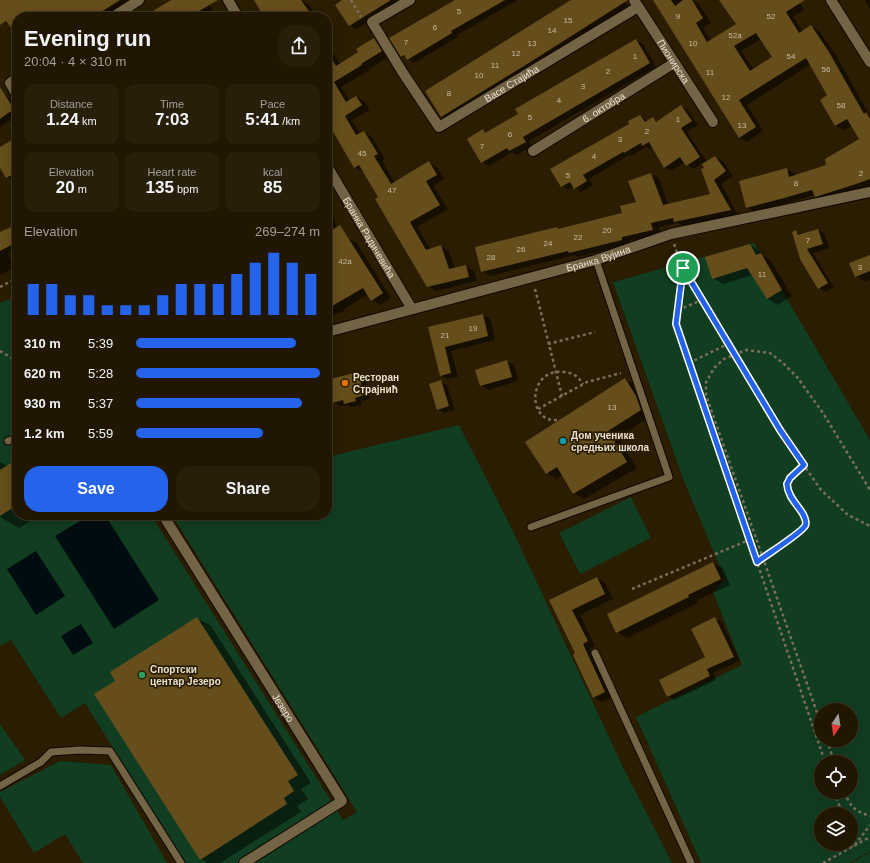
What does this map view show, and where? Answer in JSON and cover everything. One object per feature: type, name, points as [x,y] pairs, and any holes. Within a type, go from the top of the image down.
[{"type":"street","points":[[120,12],[139,0]]},
{"type":"street","points":[[228,0],[235,12]]},
{"type":"street","points":[[372,22],[410,0]]},
{"type":"street","points":[[831,0],[870,62]]},
{"type":"street","name":"Васе Стајића","points":[[372,22],[403,73],[439,127],[636,4]]},
{"type":"street","name":"Пионирска","points":[[636,4],[714,122]]},
{"type":"street","name":"6. октобра","points":[[532,151],[674,63]]},
{"type":"street","name":"Бранка Радичевића","points":[[332,174],[412,309]]},
{"type":"street","name":"Бранка Вујина","points":[[332,331],[596,260],[671,234],[870,192]]},
{"type":"street","name":"Језеро","points":[[166,520],[342,801],[244,863]]},
{"type":"lane","points":[[531,526],[669,477],[596,260]]},
{"type":"lane","points":[[8,441],[12,440]]},
{"type":"lane","points":[[594,654],[691,863]]},
{"type":"lane","points":[[0,786],[41,762],[51,752],[80,750],[110,751],[181,863]]},
{"type":"path","points":[[350,0],[363,19],[372,22]]},
{"type":"path","points":[[671,234],[683,268],[780,430],[821,490],[848,515],[870,526]]},
{"type":"path","points":[[683,268],[676,324],[823,755]]},
{"type":"path","points":[[532,277],[562,396]]},
{"type":"path","points":[[0,287],[12,281]]},
{"type":"path","points":[[678,310],[702,300]]},
{"type":"path","points":[[548,344],[595,332]]},
{"type":"path","points":[[689,362],[728,344]]},
{"type":"path","points":[[814,704],[706,396],[706,382],[714,368],[724,359],[746,350],[770,353],[783,363],[797,377],[823,413],[870,490]]},
{"type":"path","points":[[0,351],[12,358]]},
{"type":"path","points":[[557,420],[546,418],[535,404],[538,385],[542,379],[555,372],[574,374],[584,384]]},
{"type":"path","points":[[538,409],[584,384],[621,373]]},
{"type":"path","points":[[757,562],[805,526],[806,521],[804,516],[789,494],[787,484],[790,478],[804,465]]},
{"type":"path","points":[[632,589],[749,540]]},
{"type":"path","points":[[848,799],[857,812],[870,816]]},
{"type":"path","points":[[858,841],[870,825]]},
{"type":"path","points":[[858,844],[870,837]]},
{"type":"path","points":[[823,863],[846,851]]},
{"type":"green space","points":[[754,243],[870,440],[870,851],[849,863],[701,863],[636,717],[742,665],[713,592],[725,579],[682,476],[613,282]]},
{"type":"green space","points":[[12,298],[12,520],[154,520],[343,820],[357,812],[175,520],[332,520],[332,456],[459,425],[511,527],[621,763],[672,863],[185,863],[85,703],[61,718],[11,640],[0,646],[0,303]]},
{"type":"green space","points":[[631,497],[651,538],[580,574],[559,533]]},
{"type":"green space","points":[[0,724],[25,760],[0,775]]},
{"type":"green space","points":[[60,761],[111,765],[167,863],[83,863],[65,834],[34,853],[0,797],[0,792]]},
{"type":"green space","points":[[870,852],[870,863],[851,863]]},
{"type":"shaded area","points":[[82,520],[108,520],[159,600],[114,629],[55,536]]},
{"type":"shaded area","points":[[36,551],[65,596],[36,615],[7,569]]},
{"type":"shaded area","points":[[81,624],[93,643],[73,655],[61,636]]},
{"type":"building","points":[[0,0],[120,0],[101,12],[12,12],[12,29],[6,21],[0,25]]},
{"type":"building","points":[[171,0],[218,0],[198,12],[151,12]]},
{"type":"building","points":[[254,0],[301,0],[309,12],[261,12]]},
{"type":"building","points":[[342,0],[391,0],[349,26],[335,5]]},
{"type":"building","points":[[455,0],[505,0],[451,31],[452,33],[407,60],[404,55],[401,57],[389,38]]},
{"type":"building","points":[[571,0],[628,0],[441,117],[425,91]]},
{"type":"building","points":[[653,0],[671,0],[675,6],[683,0],[692,0],[703,18],[696,23],[707,42],[736,24],[719,0],[805,0],[786,12],[799,33],[811,25],[829,52],[864,114],[866,112],[870,119],[870,179],[815,197],[812,190],[746,208],[739,181],[787,168],[789,177],[826,165],[825,159],[859,139],[847,119],[835,126],[820,100],[827,95],[806,58],[739,100],[756,127],[739,138]],"holes":[[[756,33],[772,57],[750,71],[734,46]]]},
{"type":"building","points":[[374,38],[382,51],[334,82],[346,102],[356,96],[362,105],[345,116],[356,135],[364,131],[378,154],[374,156],[391,184],[429,161],[437,175],[426,181],[440,205],[410,222],[426,250],[441,245],[449,269],[466,265],[469,277],[427,287],[375,199],[378,197],[359,165],[354,168],[332,130],[332,59],[336,66],[358,52],[356,49]]},
{"type":"building","points":[[636,39],[650,63],[523,137],[526,142],[509,151],[507,148],[481,163],[467,139],[483,129],[485,133],[518,114],[515,109]]},
{"type":"building","points":[[0,87],[12,106],[12,110],[0,119]]},
{"type":"building","points":[[681,105],[692,121],[681,128],[700,157],[686,166],[680,157],[664,168],[649,142],[642,146],[641,143],[624,153],[623,152],[583,175],[587,181],[574,189],[570,182],[561,187],[550,169],[629,124],[628,121],[640,115],[645,122],[653,117],[656,122]]},
{"type":"building","points":[[12,140],[12,175],[6,178],[0,168],[0,147]]},
{"type":"building","points":[[715,156],[726,171],[714,180],[731,210],[674,222],[673,218],[651,223],[653,230],[622,237],[622,240],[569,253],[568,251],[481,272],[475,247],[622,213],[620,206],[636,202],[628,181],[651,173],[663,205],[710,194],[701,169],[704,168],[702,164]]},
{"type":"building","points":[[340,225],[383,293],[371,301],[363,288],[332,306],[332,230]]},
{"type":"building","points":[[11,227],[12,229],[12,245],[0,251],[0,232]]},
{"type":"building","points":[[818,229],[823,244],[807,249],[828,283],[818,289],[800,259],[792,232],[796,230],[798,235]]},
{"type":"building","points":[[750,244],[756,255],[761,253],[782,290],[767,299],[747,268],[712,279],[705,257]]},
{"type":"building","points":[[870,255],[870,271],[855,277],[849,263]]},
{"type":"building","points":[[483,314],[488,336],[445,347],[451,373],[440,376],[428,327]]},
{"type":"building","points":[[507,360],[512,377],[480,386],[475,370]]},
{"type":"building","points":[[358,372],[364,395],[355,398],[356,401],[344,404],[343,400],[332,403],[332,379]]},
{"type":"building","points":[[625,378],[636,396],[641,410],[608,431],[627,462],[573,494],[557,467],[546,474],[525,442]]},
{"type":"building","points":[[441,380],[449,406],[437,410],[429,384]]},
{"type":"building","points":[[12,462],[12,508],[0,516],[0,470]]},
{"type":"building","points":[[713,562],[721,579],[688,595],[689,597],[616,633],[607,614]]},
{"type":"building","points":[[597,577],[605,594],[572,610],[588,641],[583,644],[605,692],[593,698],[573,655],[575,653],[549,600]]},
{"type":"building","name":"Спортски центар Језеро","points":[[197,617],[298,775],[288,781],[294,791],[284,798],[287,804],[200,860],[94,694],[115,681],[110,672]]},
{"type":"building","points":[[715,617],[734,657],[707,669],[710,676],[667,697],[659,680],[705,657],[691,629]]},
{"type":"place","name":"Ресторан Страјнић","points":[[345,383]]},
{"type":"place","name":"Дом ученика средњих школа","points":[[563,441]]},
{"type":"place","name":"Спортски центар Језеро","points":[[142,675]]},
{"type":"route","points":[[683,268],[780,430],[804,465],[790,478],[787,484],[787,489],[804,516],[806,521],[805,526],[757,562],[676,324],[683,268]]}]
